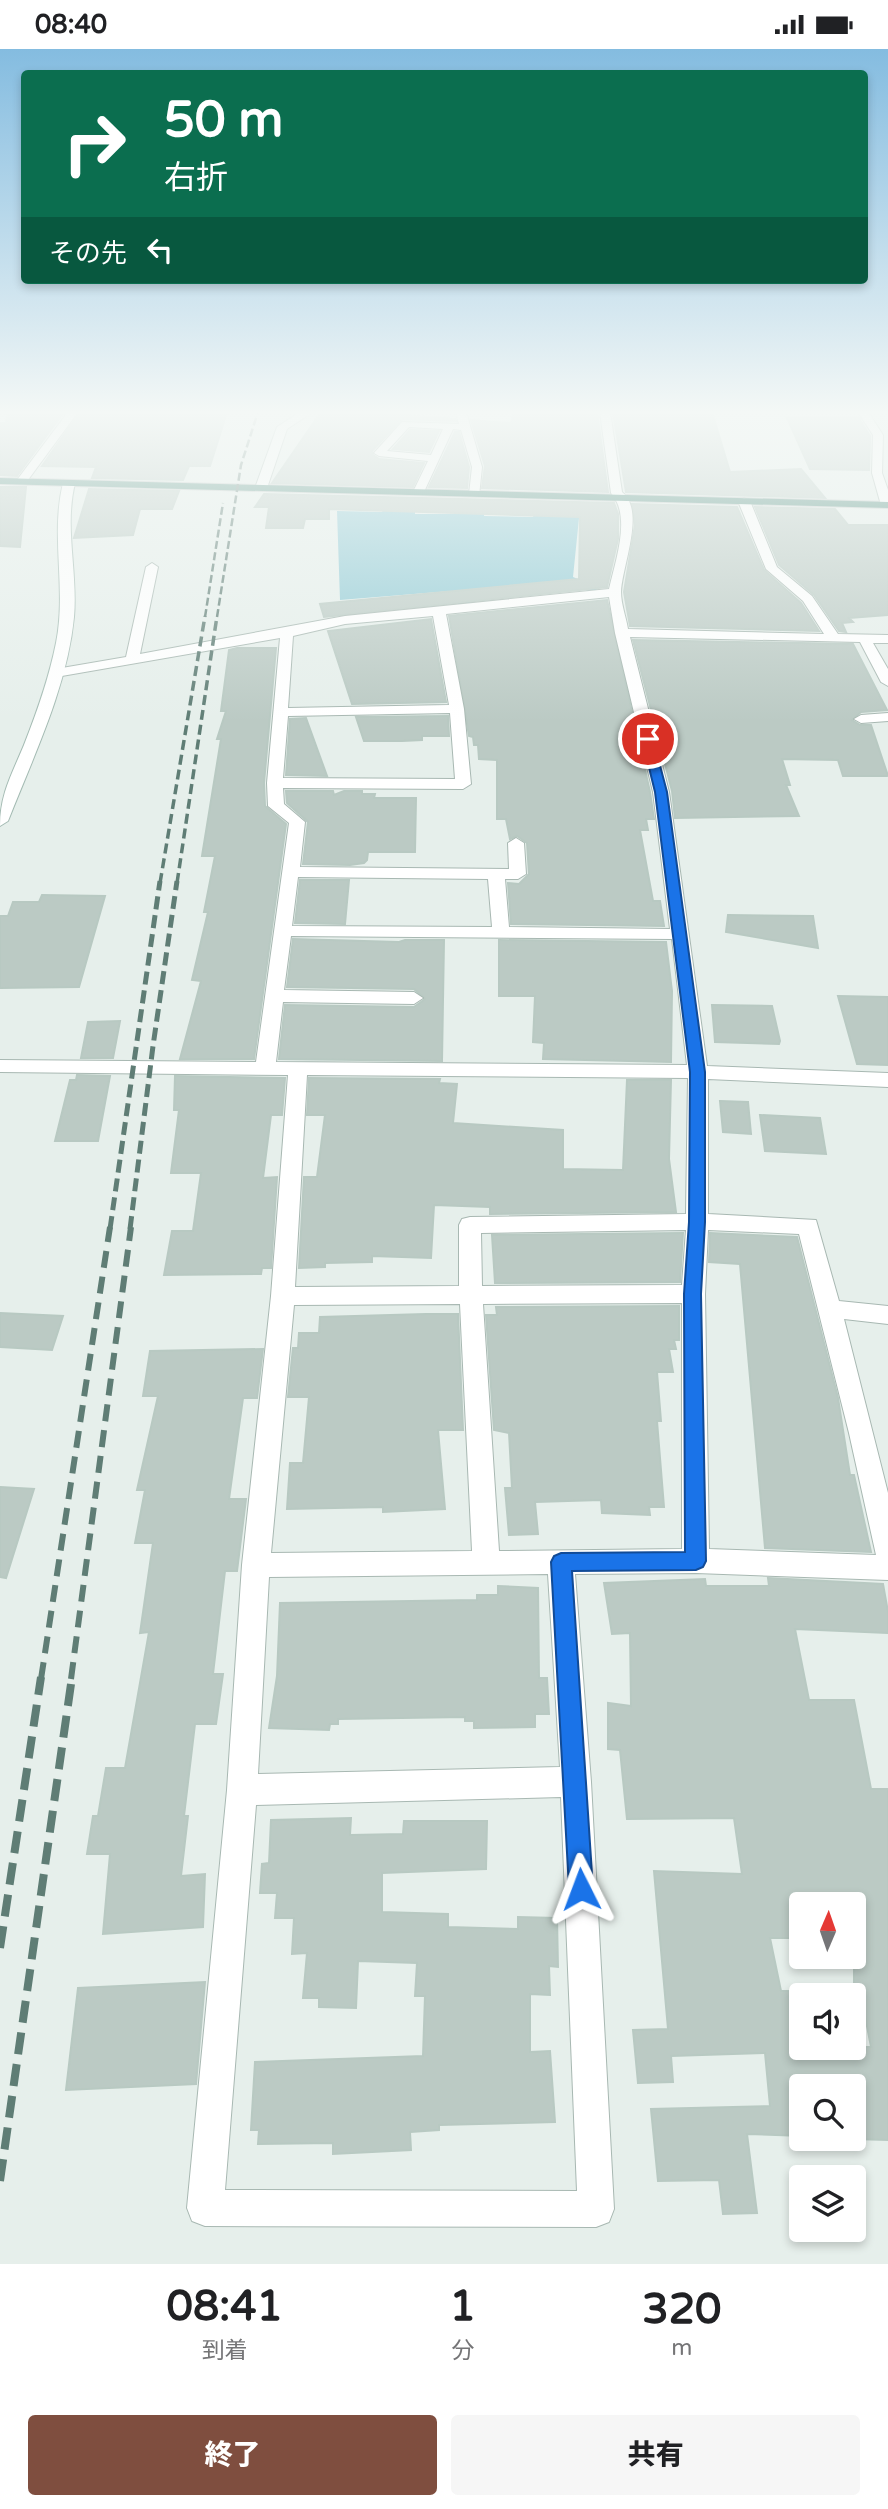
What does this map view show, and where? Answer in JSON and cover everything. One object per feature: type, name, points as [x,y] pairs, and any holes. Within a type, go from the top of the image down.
[{"type":"street","points":[[0,821],[56,673],[67,620],[69,582],[62,515]]},
{"type":"street","points":[[625,515],[627,530],[615,592],[622,633],[661,792],[698,1072],[697,1222],[692,1294],[696,1561]]},
{"type":"street","points":[[750,515],[772,569],[783,574],[804,597],[829,627],[833,638]]},
{"type":"street","points":[[132,659],[152,567]]},
{"type":"street","points":[[56,673],[287,633],[345,620],[615,592]]},
{"type":"street","points":[[275,783],[463,785],[457,709],[439,611]]},
{"type":"street","points":[[264,1069],[285,931],[297,822],[276,806],[275,783],[287,633]]},
{"type":"street","points":[[622,633],[888,639]]},
{"type":"street","points":[[864,638],[888,682]]},
{"type":"street","points":[[281,712],[457,709]]},
{"type":"street","points":[[860,719],[888,717]]},
{"type":"street","points":[[292,872],[518,874],[516,843]]},
{"type":"street","points":[[496,873],[501,933]]},
{"type":"street","points":[[285,931],[680,934]]},
{"type":"street","points":[[275,996],[414,998]]},
{"type":"street","points":[[0,1066],[698,1072],[888,1080]]},
{"type":"street","points":[[298,1069],[283,1296],[256,1565],[242,1790],[205,2208],[596,2209],[576,1782],[561,1562]]},
{"type":"street","points":[[486,1562],[471,1294],[470,1225],[697,1222],[808,1226],[862,1433],[888,1552]]},
{"type":"street","points":[[283,1296],[692,1294]]},
{"type":"street","points":[[830,1309],[888,1315]]},
{"type":"street","points":[[256,1565],[696,1561],[888,1568]]},
{"type":"street","points":[[242,1790],[576,1782]]},
{"type":"water","points":[[337,515],[586,515],[579,518],[573,577],[600,588],[591,592],[562,581],[464,590],[471,604],[459,605],[451,591],[340,600]]},
{"type":"building","points":[[0,515],[23,515],[20,547],[0,546]]},
{"type":"building","points":[[81,515],[138,515],[133,535],[74,538]]},
{"type":"building","points":[[268,515],[329,515],[329,519],[305,519],[303,528],[266,528]]},
{"type":"building","points":[[529,515],[618,515],[618,539],[607,587],[324,617],[320,604],[579,579],[580,517]]},
{"type":"building","points":[[634,515],[741,515],[764,570],[801,603],[819,631],[630,626],[624,592],[635,525]]},
{"type":"building","points":[[758,515],[840,515],[848,525],[888,525],[888,615],[849,618],[853,622],[842,623],[846,632],[839,631],[814,595],[779,565]]},
{"type":"building","points":[[607,600],[650,792],[654,819],[646,819],[648,830],[640,830],[653,901],[660,901],[664,926],[511,924],[508,883],[519,884],[529,874],[527,843],[517,836],[510,839],[506,819],[497,819],[497,760],[479,759],[478,745],[474,745],[473,737],[469,736],[449,616]]},
{"type":"building","points":[[431,619],[446,702],[352,704],[328,631]]},
{"type":"building","points":[[633,640],[853,644],[887,710],[861,712],[852,720],[860,725],[871,725],[888,776],[843,776],[838,760],[782,759],[790,785],[786,785],[799,816],[675,818],[672,791]]},
{"type":"building","points":[[276,648],[264,783],[265,806],[286,824],[254,1059],[180,1059],[201,981],[192,980],[208,912],[204,912],[215,856],[202,856],[221,739],[217,739],[226,711],[221,711],[229,650]]},
{"type":"building","points":[[448,716],[449,736],[422,736],[422,740],[402,741],[364,741],[356,717]]},
{"type":"building","points":[[306,718],[327,776],[286,775],[290,719]]},
{"type":"building","points":[[286,791],[333,791],[334,795],[344,791],[362,791],[362,794],[375,794],[374,798],[416,798],[415,852],[368,852],[364,863],[350,865],[303,864],[308,822],[287,803]]},
{"type":"building","points":[[300,880],[349,880],[345,924],[295,923]]},
{"type":"building","points":[[42,895],[105,896],[79,987],[0,988],[0,916],[8,916],[13,902],[39,902]]},
{"type":"building","points":[[728,915],[813,916],[818,948],[726,932]]},
{"type":"building","points":[[293,939],[399,942],[444,940],[442,1061],[279,1059],[285,1005],[414,1007],[425,999],[414,989],[287,987]]},
{"type":"building","points":[[499,940],[666,942],[672,991],[671,1062],[543,1059],[544,1043],[533,1042],[535,996],[499,996]]},
{"type":"building","points":[[838,996],[888,997],[888,1065],[857,1064]]},
{"type":"building","points":[[712,1005],[772,1006],[779,1044],[715,1042]]},
{"type":"building","points":[[120,1021],[113,1058],[81,1058],[88,1022]]},
{"type":"building","points":[[77,1075],[110,1076],[98,1141],[55,1141],[70,1080],[76,1080]]},
{"type":"building","points":[[175,1076],[285,1078],[282,1115],[271,1115],[263,1178],[277,1177],[271,1268],[262,1268],[261,1274],[164,1275],[172,1231],[193,1231],[201,1173],[171,1173],[179,1110],[174,1110]]},
{"type":"building","points":[[309,1078],[440,1079],[439,1083],[457,1084],[453,1123],[563,1130],[563,1169],[623,1170],[627,1080],[671,1080],[669,1159],[676,1212],[490,1214],[490,1207],[434,1205],[431,1258],[372,1256],[372,1262],[325,1263],[325,1267],[299,1268],[304,1177],[317,1177],[325,1115],[307,1115]]},
{"type":"building","points":[[720,1101],[748,1102],[751,1134],[723,1132]]},
{"type":"building","points":[[760,1115],[820,1118],[826,1154],[765,1151]]},
{"type":"building","points":[[683,1233],[680,1282],[495,1283],[492,1235]]},
{"type":"building","points":[[710,1233],[797,1237],[838,1398],[850,1475],[854,1475],[871,1552],[765,1548],[740,1264],[709,1262]]},
{"type":"building","points":[[679,1306],[679,1340],[674,1340],[676,1349],[669,1349],[673,1372],[657,1372],[661,1421],[657,1421],[664,1507],[649,1507],[650,1515],[602,1513],[601,1500],[535,1502],[538,1534],[509,1535],[505,1488],[512,1488],[509,1433],[494,1430],[486,1315],[497,1315],[496,1307]]},
{"type":"building","points":[[0,1313],[63,1316],[52,1350],[0,1347]]},
{"type":"building","points":[[458,1314],[463,1430],[438,1430],[445,1509],[383,1512],[383,1507],[287,1509],[290,1463],[303,1463],[309,1397],[288,1397],[293,1348],[298,1348],[299,1333],[319,1333],[320,1317]]},
{"type":"building","points":[[263,1349],[257,1398],[243,1398],[229,1499],[246,1499],[237,1571],[225,1571],[213,1674],[223,1674],[216,1724],[195,1724],[184,1816],[188,1816],[181,1876],[205,1874],[203,1927],[103,1934],[110,1854],[87,1854],[93,1816],[98,1816],[106,1768],[125,1768],[149,1632],[140,1633],[153,1543],[135,1543],[145,1490],[137,1490],[158,1396],[143,1396],[150,1351]]},
{"type":"building","points":[[0,1487],[34,1489],[6,1578],[0,1577]]},
{"type":"building","points":[[768,1578],[883,1584],[888,1612],[888,1633],[795,1629],[809,1700],[854,1700],[871,1789],[888,1789],[888,2140],[866,2139],[866,2074],[789,2074],[789,2136],[747,2134],[757,2213],[723,2214],[719,2180],[658,2181],[651,2109],[770,2106],[765,2053],[671,2056],[673,2082],[638,2083],[633,2030],[668,2029],[654,1871],[742,1874],[734,1818],[627,1819],[620,1750],[608,1749],[608,1703],[631,1706],[630,1633],[612,1634],[604,1583],[705,1579],[706,1586],[769,1586]],"holes":[[[789,1892],[866,1892],[866,1969],[854,1969],[854,1983],[866,1983],[866,2021],[871,2047],[866,2047],[866,2060],[789,2060],[789,1991],[781,1991],[770,1938],[789,1938]]]},
{"type":"building","points":[[498,1586],[538,1588],[539,1678],[547,1678],[549,1714],[535,1714],[535,1727],[474,1728],[474,1721],[465,1721],[465,1717],[338,1719],[338,1724],[330,1724],[329,1730],[269,1728],[277,1676],[280,1603],[477,1600],[477,1595],[498,1595]]},
{"type":"building","points":[[351,1818],[350,1835],[403,1834],[404,1821],[487,1821],[486,1869],[382,1873],[382,1912],[448,1914],[448,1927],[518,1929],[518,1917],[557,1918],[558,1967],[549,1966],[550,1995],[530,1994],[530,2052],[550,2051],[555,2122],[439,2125],[439,2130],[410,2132],[411,2150],[333,2154],[333,2143],[258,2144],[259,2130],[251,2130],[255,2062],[423,2056],[425,1996],[415,1996],[417,1963],[358,1961],[356,2008],[319,2007],[319,1998],[303,1998],[307,1953],[292,1954],[294,1918],[275,1918],[277,1893],[260,1893],[262,1864],[269,1863],[271,1820]]},
{"type":"building","points":[[205,1982],[196,2084],[66,2090],[78,1988]]},
{"type":"railway","points":[[205,617],[221,515]]},
{"type":"railway","points":[[217,617],[233,515]]},
{"type":"railway","points":[[160,883],[205,616]]},
{"type":"railway","points":[[177,883],[217,616]]},
{"type":"railway","points":[[110,1229],[160,881]]},
{"type":"railway","points":[[130,1229],[177,881]]},
{"type":"railway","points":[[41,1679],[110,1227]]},
{"type":"railway","points":[[71,1679],[131,1227]]},
{"type":"railway","points":[[0,1948],[41,1677]]},
{"type":"railway","points":[[0,2181],[72,1677]]},
{"type":"route","points":[[581,1889],[561,1562],[696,1561],[692,1294],[697,1222],[698,1072],[661,792],[648,739]]}]
